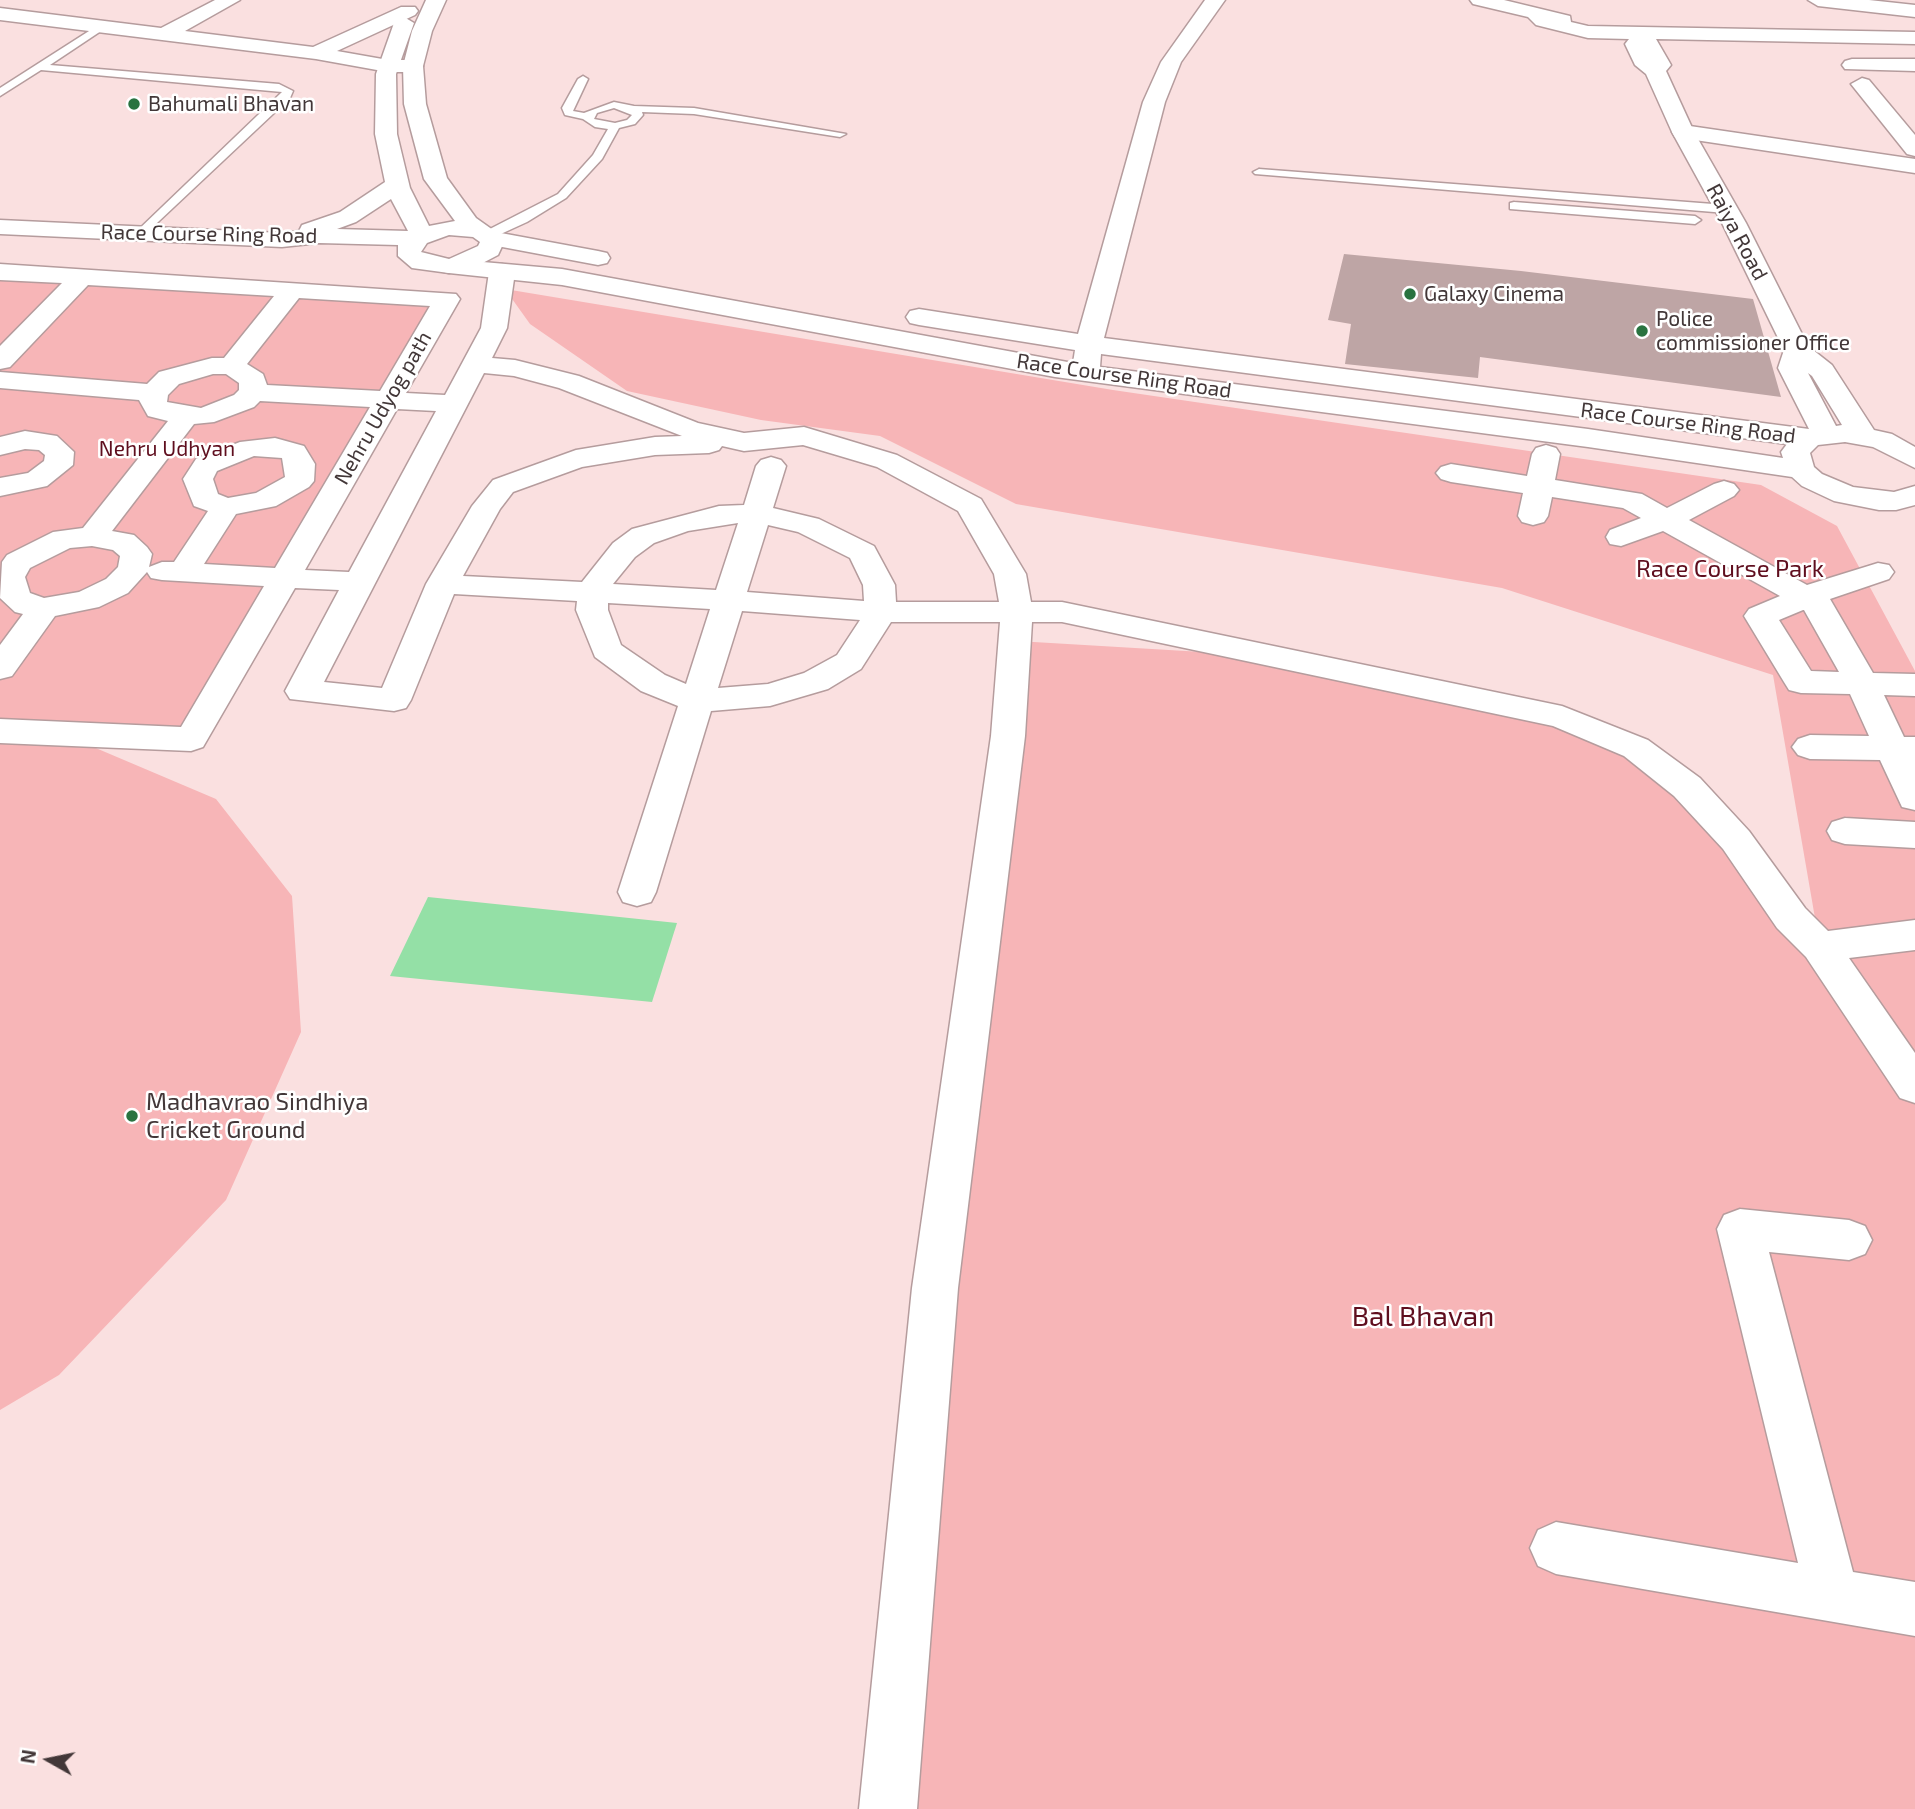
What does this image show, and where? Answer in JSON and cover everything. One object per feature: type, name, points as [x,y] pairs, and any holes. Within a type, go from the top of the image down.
[{"type":"street","points":[[34,19],[71,0]]},
{"type":"street","points":[[162,35],[230,0]]},
{"type":"street","points":[[436,0],[422,31],[413,66],[415,104],[436,179],[468,223],[485,234],[489,250],[480,257],[449,266]]},
{"type":"street","points":[[1085,373],[1089,344],[1154,102],[1171,62],[1215,0]]},
{"type":"street","points":[[1485,0],[1537,16],[1543,21],[1588,32],[1641,36],[1915,38]]},
{"type":"street","points":[[1815,37],[1816,0],[1915,11]]},
{"type":"street","points":[[316,53],[412,6]]},
{"type":"street","points":[[412,6],[388,66],[386,134],[397,184],[419,244],[447,228],[628,264]]},
{"type":"street","name":"Raiya Road","points":[[1637,11],[1641,36],[1635,44],[1645,65],[1655,70],[1683,132],[1730,216],[1797,350],[1792,368],[1817,436]]},
{"type":"street","points":[[0,14],[316,53],[388,66],[413,66]]},
{"type":"street","points":[[1915,65],[1857,74],[1915,149]]},
{"type":"street","points":[[1683,132],[1915,166]]},
{"type":"street","points":[[282,240],[348,217],[397,184]]},
{"type":"street","name":"Race Course Ring Road","points":[[0,227],[282,240],[320,236],[419,244],[449,266],[562,277],[1085,373],[1588,438],[1801,470]]},
{"type":"street","name":"Race Course Ring Road","points":[[0,248],[419,244]]},
{"type":"street","name":"Nehru Udyog path","points":[[0,272],[447,299],[191,739],[0,731]]},
{"type":"street","points":[[502,272],[494,328],[302,691],[394,700],[442,584],[487,506],[503,486],[534,472],[576,459],[655,446],[758,454],[804,436],[887,461],[970,505],[1010,573],[1017,610],[1006,750],[935,1288],[888,1809]]},
{"type":"street","points":[[0,361],[82,277]]},
{"type":"street","points":[[232,366],[292,290]]},
{"type":"street","name":"Race Course Ring Road","points":[[834,302],[1089,344],[1817,436],[1863,435],[1882,440],[1914,457]]},
{"type":"street","points":[[1797,350],[1822,370],[1863,435]]},
{"type":"street","points":[[474,364],[515,369],[569,383],[758,454]]},
{"type":"street","points":[[254,392],[253,380],[232,366],[189,371],[169,378],[155,393],[153,402],[158,410],[186,416],[224,410],[244,401],[254,392],[453,404]]},
{"type":"street","points":[[0,380],[155,393]]},
{"type":"street","points":[[35,441],[58,417],[81,385]]},
{"type":"street","points":[[266,447],[298,396]]},
{"type":"street","points":[[92,537],[186,416]]},
{"type":"street","points":[[1817,436],[1795,452],[1801,470],[1812,480],[1845,495],[1879,501],[1913,500]]},
{"type":"street","points":[[0,446],[25,440],[47,442],[60,452],[58,465],[37,480],[0,487]]},
{"type":"street","points":[[266,447],[295,452],[300,464],[299,481],[265,500],[226,507],[205,500],[198,479],[206,465],[228,453],[266,447]]},
{"type":"street","points":[[637,892],[757,513],[758,454]]},
{"type":"street","points":[[1535,501],[1545,454]]},
{"type":"street","points":[[1451,473],[1535,501],[1631,500],[1817,604],[1861,682],[1904,750],[1915,798]]},
{"type":"street","points":[[1620,537],[1665,519],[1724,490]]},
{"type":"street","points":[[183,572],[226,507]]},
{"type":"street","points":[[757,513],[808,525],[837,537],[863,553],[879,585],[881,612],[849,662],[816,681],[770,695],[697,701],[653,683],[607,650],[592,610],[593,594],[596,585],[624,550],[643,536],[719,515],[757,513]]},
{"type":"street","points":[[92,537],[123,542],[136,554],[134,569],[117,586],[88,600],[44,608],[26,605],[16,598],[9,577],[9,562],[64,539],[92,537]]},
{"type":"street","points":[[134,569],[359,582]]},
{"type":"street","points":[[1878,572],[1760,616],[1801,682],[1915,685]]},
{"type":"street","points":[[442,584],[730,600],[881,612],[1062,612],[1562,717],[1636,748],[1687,787],[1736,840],[1791,918],[1820,947],[1867,1020],[1903,1049],[1915,1086]]},
{"type":"street","points":[[0,668],[44,608]]},
{"type":"street","points":[[1810,747],[1904,750]]},
{"type":"street","points":[[1845,831],[1915,835]]},
{"type":"street","points":[[1820,947],[1915,935]]},
{"type":"street","points":[[1833,1597],[1740,1229],[1850,1240]]},
{"type":"street","points":[[1556,1548],[1915,1609]]},
{"type":"lane","points":[[0,93],[100,27]]},
{"type":"lane","points":[[39,67],[279,87],[288,91],[286,96],[141,234]]},
{"type":"lane","points":[[583,79],[567,108],[569,113],[587,117],[599,125],[615,126],[635,119],[638,115],[634,109]]},
{"type":"lane","points":[[587,117],[593,111],[606,106],[694,111],[840,134]]},
{"type":"lane","points":[[485,234],[534,214],[562,196],[598,157],[615,126]]},
{"type":"lane","points":[[1259,172],[1730,216]]},
{"type":"lane","points":[[1514,206],[1730,216]]},
{"type":"green space","name":"Nehru Udhyan","points":[[0,272],[447,299],[191,739],[0,731]]},
{"type":"green space","name":"Bal Bhavan","points":[[505,289],[1113,390],[1761,485],[1837,526],[1915,671],[1915,1809],[879,1809],[1000,640],[1270,656],[1482,700],[1636,748],[1820,947],[1773,675],[1502,588],[1016,504],[880,436],[761,420],[627,391],[530,324]]},
{"type":"green space","name":"Madhavrao Sindhiya Cricket Ground","points":[[0,741],[91,746],[216,799],[292,896],[301,1032],[226,1200],[59,1375],[0,1410]]},
{"type":"shaded area","points":[[428,897],[677,923],[652,1002],[390,976]]},
{"type":"building","points":[[1344,254],[1521,271],[1753,299],[1781,397],[1480,357],[1478,378],[1345,364],[1351,324],[1328,320]]},
{"type":"place","name":"Bahumali Bhavan","points":[[134,104]]},
{"type":"place","name":"Galaxy Cinema","points":[[1410,294]]},
{"type":"place","name":"Police commissioner Office","points":[[1642,331]]},
{"type":"place","name":"Madhavrao Sindhiya Cricket Ground","points":[[132,1116]]},
{"type":"park label","name":"Race Course Park","points":[[1730,569]]}]
